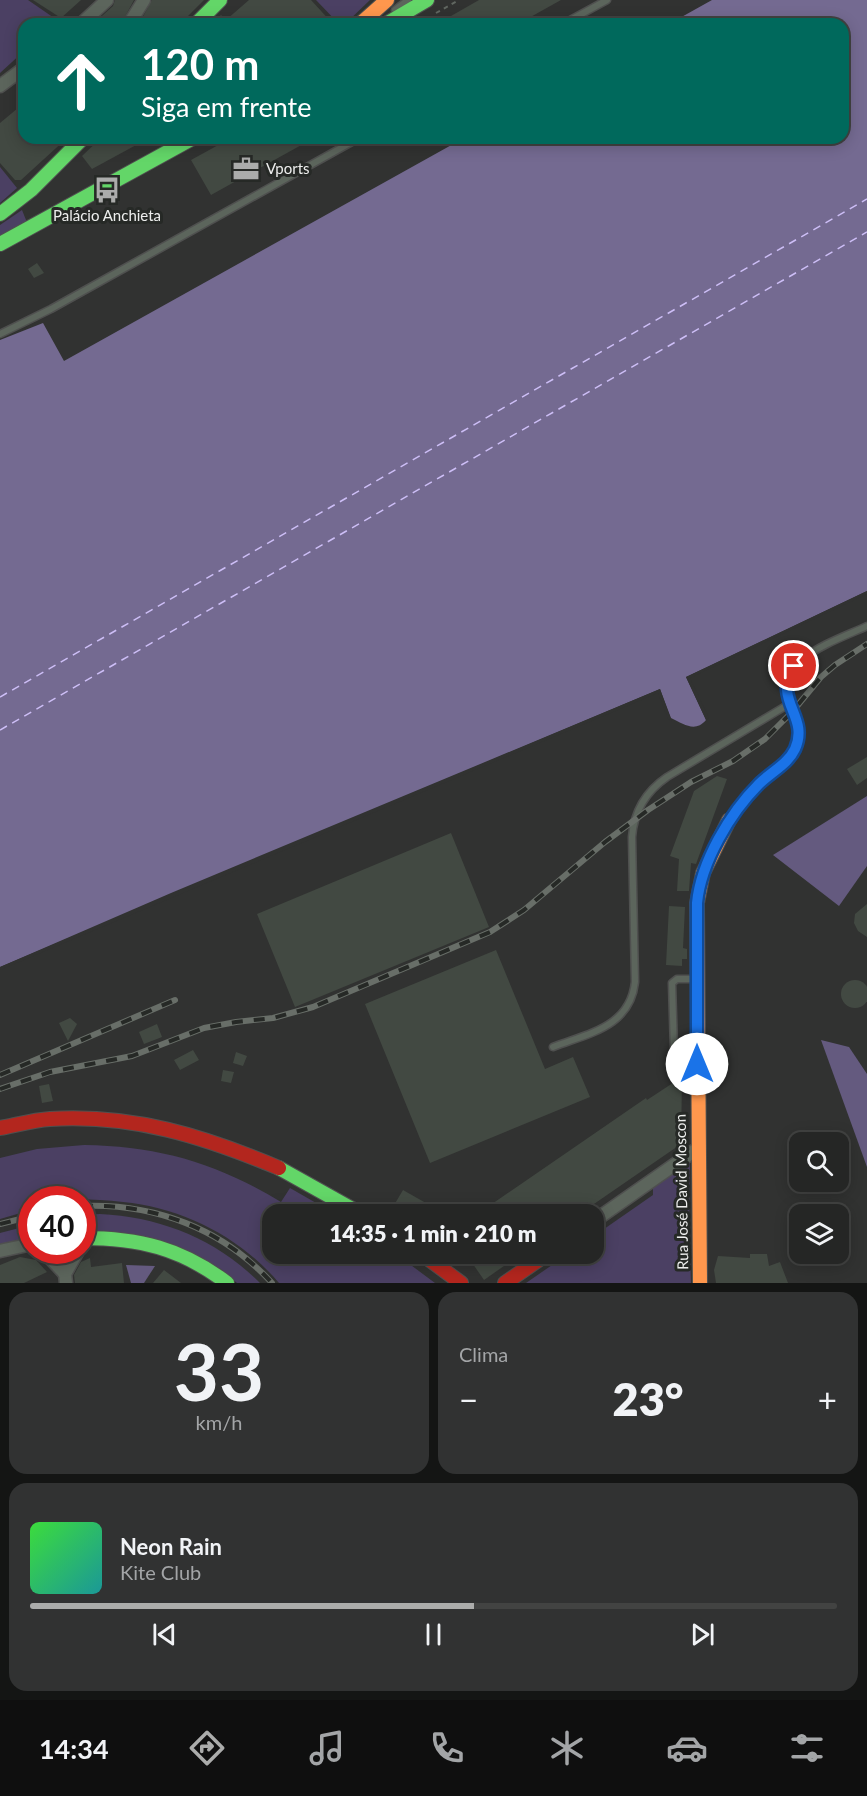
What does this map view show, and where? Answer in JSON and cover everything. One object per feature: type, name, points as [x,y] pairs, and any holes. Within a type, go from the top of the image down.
[{"type":"street","points":[[88,18],[107,0]]},
{"type":"street","points":[[133,18],[144,0]]},
{"type":"street","points":[[202,18],[220,0]]},
{"type":"street","points":[[367,18],[387,0]]},
{"type":"street","points":[[396,18],[427,0]]},
{"type":"street","points":[[0,86],[18,72]]},
{"type":"street","points":[[0,214],[32,190],[77,144]]},
{"type":"street","points":[[0,244],[183,144]]},
{"type":"street","name":"Rua José David Moscon","points":[[699,1283],[697,903],[700,884],[708,863],[729,820]]},
{"type":"street","points":[[0,1128],[31,1122],[81,1119],[134,1123],[190,1134],[230,1147],[262,1161],[344,1204]]},
{"type":"street","points":[[604,1214],[698,1149]]},
{"type":"street","points":[[96,1240],[131,1240],[173,1250],[201,1263],[227,1283]]},
{"type":"street","points":[[0,1251],[18,1248]]},
{"type":"street","points":[[54,1264],[65,1281]]},
{"type":"street","points":[[65,1281],[72,1264]]},
{"type":"street","points":[[435,1264],[461,1283]]},
{"type":"street","points":[[505,1283],[533,1264]]},
{"type":"lane","points":[[386,18],[408,0]]},
{"type":"lane","points":[[574,18],[606,0]]},
{"type":"lane","points":[[0,334],[43,314],[348,144]]},
{"type":"lane","points":[[729,820],[749,794],[786,761],[795,749],[798,726],[787,696],[787,680],[790,672],[799,661],[813,652],[867,626]]},
{"type":"lane","points":[[553,1047],[613,1022],[621,1016],[631,1000],[635,982],[632,837],[635,818],[643,800],[658,783],[667,777],[789,704]]},
{"type":"lane","points":[[674,1050],[672,983],[677,979],[697,979]]},
{"type":"path","points":[[434,14],[459,0]]},
{"type":"shaded area","points":[[0,0],[28,0],[54,18],[18,18],[18,56],[0,73]]},
{"type":"shaded area","points":[[316,0],[370,0],[351,18],[333,18]]},
{"type":"shaded area","points":[[712,0],[867,0],[867,591],[686,677],[706,720],[698,726],[685,725],[671,718],[660,689],[0,967],[0,340],[43,323],[64,361],[453,144],[849,144],[849,18],[680,18]]},
{"type":"shaded area","points":[[0,167],[17,188],[0,203]]},
{"type":"shaded area","points":[[22,210],[28,225],[0,238],[0,225]]},
{"type":"shaded area","points":[[867,796],[867,866],[839,906],[773,855]]},
{"type":"shaded area","points":[[821,1040],[849,1047],[867,1074],[867,1167]]},
{"type":"shaded area","points":[[84,1145],[137,1149],[162,1153],[210,1167],[257,1188],[281,1202],[290,1188],[318,1204],[262,1204],[262,1264],[409,1264],[435,1283],[279,1283],[247,1252],[209,1228],[188,1218],[145,1205],[96,1200],[96,1186],[18,1186],[18,1214],[0,1219],[0,1158],[37,1149]]},
{"type":"shaded area","points":[[686,1161],[690,1162],[691,1283],[526,1283],[554,1264],[604,1264],[604,1229],[653,1195],[653,1184]]},
{"type":"shaded area","points":[[96,1214],[145,1220],[186,1233],[225,1254],[260,1283],[237,1283],[221,1269],[96,1235]]},
{"type":"shaded area","points":[[18,1228],[18,1241],[0,1246],[0,1233]]},
{"type":"shaded area","points":[[126,1265],[155,1266],[144,1283],[131,1283]]},
{"type":"pier","points":[[867,591],[867,594],[690,678],[709,718],[706,720],[686,677]]},
{"type":"pier","points":[[660,689],[672,722],[668,719],[658,693],[0,970],[0,967],[171,893]]},
{"type":"building","points":[[33,0],[81,0],[61,18]]},
{"type":"building","points":[[115,0],[134,0],[124,18],[100,18],[113,6]]},
{"type":"building","points":[[152,0],[204,0],[187,18],[142,18]]},
{"type":"building","points":[[249,0],[311,0],[328,18],[228,18]]},
{"type":"building","points":[[479,0],[561,0],[529,18],[448,18]]},
{"type":"building","points":[[18,108],[18,144],[60,144],[21,180],[15,180],[0,163],[0,123]]},
{"type":"building","points":[[95,144],[138,144],[92,169],[82,156]]},
{"type":"building","points":[[220,144],[303,144],[211,195],[191,160]]},
{"type":"building","points":[[37,263],[44,273],[34,278],[28,269]]},
{"type":"building","points":[[867,757],[867,778],[857,785],[847,769]]},
{"type":"building","points":[[717,776],[727,779],[696,864],[691,863],[689,891],[677,891],[679,859],[670,856],[694,791]]},
{"type":"building","points":[[451,833],[489,927],[295,1007],[257,914]]},
{"type":"building","points":[[867,904],[867,937],[858,931],[854,923],[855,914]]},
{"type":"building","points":[[669,906],[685,907],[683,948],[687,949],[687,959],[682,959],[682,966],[666,965]]},
{"type":"building","points":[[496,950],[545,1069],[573,1057],[590,1097],[430,1163],[365,1004]]},
{"type":"building","points":[[855,980],[865,984],[868,989],[868,999],[865,1004],[855,1008],[845,1004],[841,994],[845,984]]},
{"type":"building","points":[[70,1018],[77,1024],[68,1041],[59,1023]]},
{"type":"building","points":[[157,1024],[162,1037],[144,1044],[139,1032]]},
{"type":"building","points":[[193,1050],[199,1060],[180,1070],[174,1060]]},
{"type":"building","points":[[236,1052],[247,1056],[243,1066],[233,1063]]},
{"type":"building","points":[[223,1070],[234,1072],[231,1083],[221,1081]]},
{"type":"building","points":[[682,1077],[681,1144],[594,1204],[492,1204],[646,1098],[647,1100]]},
{"type":"building","points":[[49,1084],[53,1101],[42,1103],[39,1086]]},
{"type":"building","points":[[403,1190],[428,1204],[395,1204]]},
{"type":"building","points":[[750,1254],[767,1254],[769,1266],[780,1262],[788,1283],[716,1283],[714,1270],[718,1256],[750,1258]]},
{"type":"building","points":[[18,1258],[18,1264],[40,1264],[47,1272],[24,1283],[0,1283],[0,1265]]},
{"type":"building","points":[[122,1263],[124,1283],[75,1283],[74,1275],[80,1264],[91,1264],[91,1267]]},
{"type":"building","points":[[473,1264],[507,1264],[484,1280]]},
{"type":"building","points":[[164,1270],[181,1283],[153,1283]]},
{"type":"ferry route","points":[[0,697],[867,199]]},
{"type":"ferry route","points":[[0,730],[867,232]]},
{"type":"railway","points":[[0,1089],[50,1072],[132,1056],[204,1028],[273,1018],[313,1007],[490,932],[524,910],[605,842],[648,810],[691,782],[733,761],[765,739],[793,711],[821,677],[867,644]]},
{"type":"railway","points":[[0,1075],[175,1000]]},
{"type":"railway","points":[[96,1206],[136,1209],[186,1223],[232,1248],[272,1283]]},
{"type":"railway","points":[[0,1224],[18,1220]]},
{"type":"traffic: fast","points":[[202,18],[220,0]]},
{"type":"traffic: fast","points":[[396,18],[427,0]]},
{"type":"traffic: fast","points":[[0,214],[31,190],[77,144]]},
{"type":"traffic: fast","points":[[0,244],[182,144]]},
{"type":"traffic: fast","points":[[279,1168],[343,1204]]},
{"type":"traffic: fast","points":[[96,1238],[159,1247],[193,1261],[227,1283]]},
{"type":"traffic: slow","points":[[367,18],[387,0]]},
{"type":"traffic: slow","points":[[700,1283],[697,903],[703,873],[729,820]]},
{"type":"traffic: jam","points":[[0,1128],[31,1121],[81,1118],[139,1124],[195,1137],[279,1168]]},
{"type":"traffic: jam","points":[[435,1264],[461,1283]]},
{"type":"traffic: jam","points":[[505,1283],[533,1264]]},
{"type":"place","name":"Vports","points":[[246,169]]},
{"type":"place","name":"Palácio Anchieta","points":[[107,190]]},
{"type":"route","points":[[697,1064],[697,903],[700,884],[703,873],[729,820],[749,794],[772,771],[786,761],[795,749],[798,726],[789,704],[786,687],[794,666]]}]
